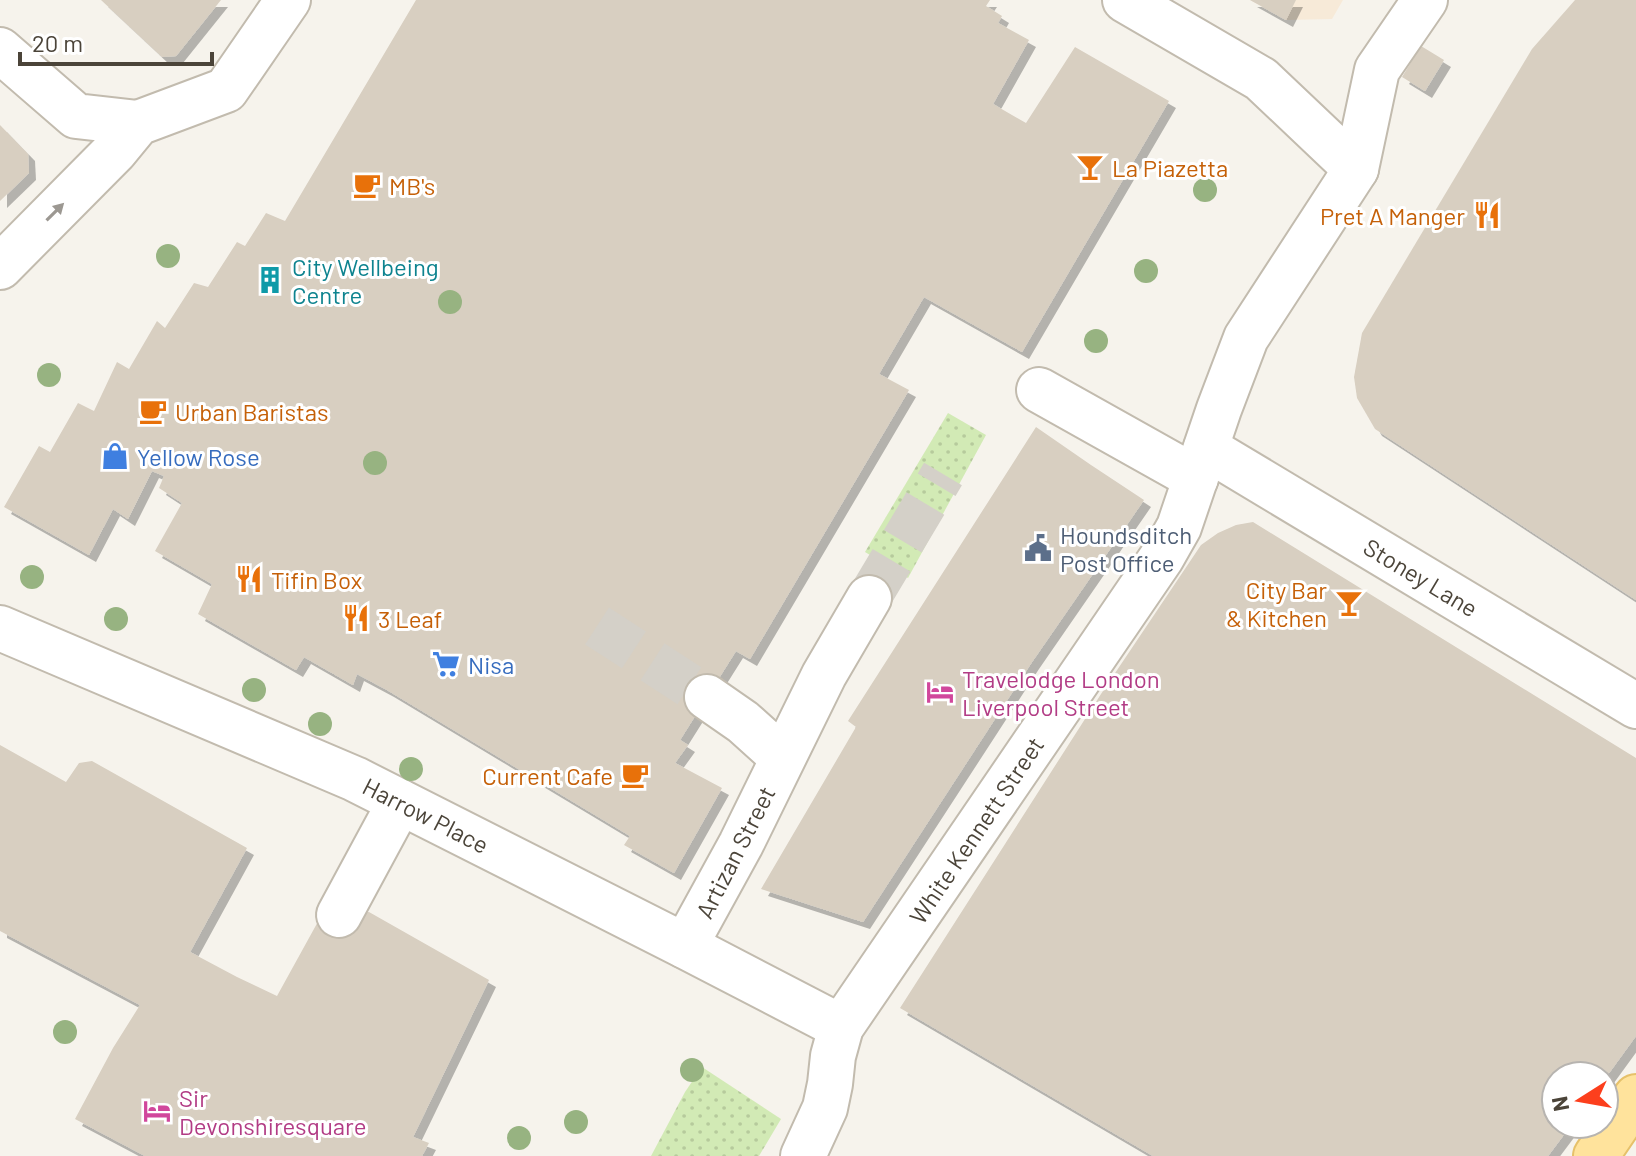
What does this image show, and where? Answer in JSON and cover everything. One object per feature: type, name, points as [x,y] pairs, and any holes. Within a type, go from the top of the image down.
[{"type":"main road","points":[[1596,1156],[1636,1097]]},
{"type":"street","points":[[0,50],[76,116],[138,123],[226,90],[288,0]]},
{"type":"street","points":[[1125,0],[1261,79],[1356,169]]},
{"type":"street","points":[[1356,169],[1377,70],[1425,0]]},
{"type":"street","points":[[0,267],[115,151],[138,123]]},
{"type":"street","name":"White Kennett Street","points":[[841,1027],[1162,557],[1179,527],[1246,338],[1356,169]]},
{"type":"street","points":[[1039,390],[1201,463]]},
{"type":"street","name":"Stoney Lane","points":[[1201,463],[1636,706]]},
{"type":"street","name":"Artizan Street","points":[[685,946],[741,844],[824,675],[869,598]]},
{"type":"street","name":"Harrow Place","points":[[0,628],[355,779],[841,1027]]},
{"type":"street","points":[[707,697],[743,722],[782,757]]},
{"type":"street","points":[[339,915],[400,802]]},
{"type":"street","points":[[803,1156],[825,1108],[841,1027]]},
{"type":"shaded area","points":[[1250,0],[1343,0],[1332,19],[1286,20]]},
{"type":"green space","points":[[948,413],[986,435],[908,578],[865,552]]},
{"type":"green space","points":[[702,1067],[781,1119],[759,1156],[651,1156]]},
{"type":"building","points":[[101,0],[221,0],[176,56],[162,57]]},
{"type":"building","points":[[416,0],[990,0],[986,6],[1002,16],[998,23],[1029,40],[993,104],[1026,123],[1075,47],[1169,101],[1022,352],[924,297],[879,374],[909,390],[750,659],[736,651],[680,740],[688,745],[675,763],[722,788],[674,873],[624,845],[630,836],[387,690],[357,674],[353,685],[304,657],[296,670],[198,614],[212,584],[155,551],[182,503],[159,488],[164,476],[152,471],[128,519],[113,509],[89,555],[4,507],[39,446],[50,452],[78,403],[94,411],[117,362],[129,369],[157,321],[165,328],[194,283],[208,287],[237,242],[245,246],[266,213],[285,221]]},
{"type":"building","points":[[1250,0],[1296,0],[1286,20]]},
{"type":"building","points":[[1575,0],[1636,0],[1636,600],[1375,429],[1357,398],[1354,377],[1362,333],[1532,49]]},
{"type":"building","points":[[1421,46],[1444,60],[1425,91],[1402,77]]},
{"type":"building","points":[[0,125],[28,154],[29,173],[0,201]]},
{"type":"building","name":"Travelodge London Liverpool Street","points":[[1036,427],[1144,500],[1032,662],[863,922],[761,889],[856,727],[848,721]]},
{"type":"building","points":[[1253,522],[1636,758],[1636,1036],[1619,1060],[1540,1060],[1540,1140],[1560,1140],[1548,1156],[1153,1156],[900,1008],[1101,694],[1201,545],[1236,525]]},
{"type":"building","points":[[0,745],[66,782],[79,763],[92,761],[247,848],[190,952],[237,977],[277,996],[320,918],[369,912],[489,980],[413,1137],[429,1143],[422,1156],[145,1156],[75,1119],[140,1005],[0,931]]},
{"type":"tunnel","points":[[869,598],[943,474]]},
{"type":"tunnel","points":[[597,626],[707,697]]},
{"type":"place","name":"La Piazetta","points":[[1090,167]]},
{"type":"place","name":"MB's","points":[[367,185]]},
{"type":"place","name":"Pret A Manger","points":[[1487,215]]},
{"type":"place","name":"City Wellbeing Centre","points":[[270,280]]},
{"type":"place","name":"Urban Baristas","points":[[153,411]]},
{"type":"place","name":"Yellow Rose","points":[[115,456]]},
{"type":"place","name":"Houndsditch Post Office","points":[[1038,548]]},
{"type":"place","name":"Tifin Box","points":[[249,579]]},
{"type":"place","name":"City Bar & Kitchen","points":[[1349,603]]},
{"type":"place","name":"3 Leaf","points":[[356,618]]},
{"type":"place","name":"Nisa","points":[[446,664]]},
{"type":"place","name":"Travelodge London Liverpool Street","points":[[940,692]]},
{"type":"place","name":"Current Cafe","points":[[635,775]]},
{"type":"place","name":"Sir Devonshiresquare","points":[[157,1111]]}]
